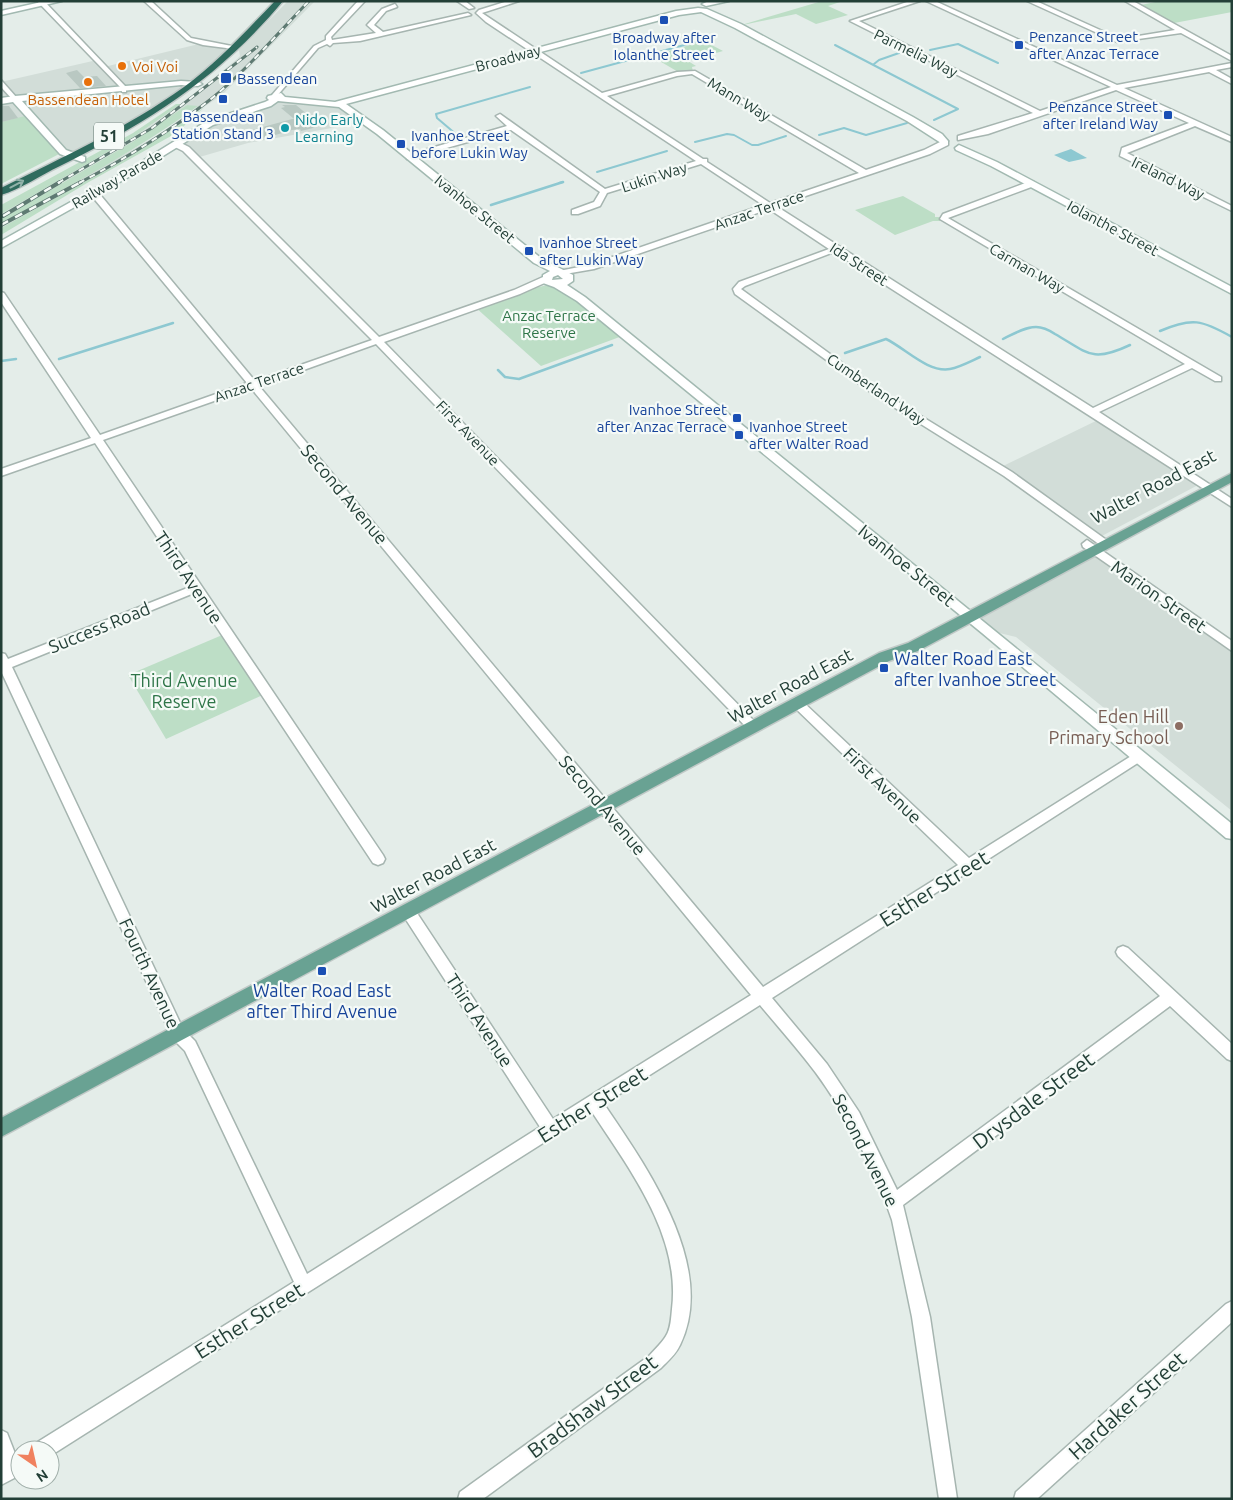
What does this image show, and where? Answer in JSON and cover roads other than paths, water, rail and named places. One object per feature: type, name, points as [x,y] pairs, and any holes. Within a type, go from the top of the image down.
[{"type":"highway","name":"51","points":[[1,202],[143,125],[193,85],[279,1]]},
{"type":"highway","name":"51","points":[[1,192],[155,110],[193,85]]},
{"type":"main road","name":"Walter Road East","points":[[1204,487],[1232,466]]},
{"type":"main road","name":"Walter Road East","points":[[1,1128],[754,728],[884,657],[904,641],[966,613],[1204,487],[1232,477]]},
{"type":"street","points":[[1,13],[41,3],[58,1]]},
{"type":"street","points":[[147,1],[189,39],[234,47]]},
{"type":"street","points":[[276,97],[317,51],[330,40],[362,1]]},
{"type":"street","points":[[330,40],[341,41],[381,34],[470,10],[516,1]]},
{"type":"street","name":"Broadway","points":[[340,103],[700,6],[726,1]]},
{"type":"street","name":"Parmelia Way","points":[[917,1],[853,21],[1040,114]]},
{"type":"street","points":[[929,1],[1232,140]]},
{"type":"street","points":[[1030,1],[1119,41],[1181,31]]},
{"type":"street","points":[[1128,1],[1232,58]]},
{"type":"street","points":[[41,3],[124,89]]},
{"type":"street","points":[[381,34],[370,25],[384,10],[395,6]]},
{"type":"street","name":"Iolanthe Street","points":[[700,6],[1232,291]]},
{"type":"street","name":"Ida Street","points":[[470,10],[1232,504]]},
{"type":"street","name":"Anzac Terrace","points":[[565,276],[1118,87],[1232,65]]},
{"type":"street","points":[[1210,69],[1232,82]]},
{"type":"street","name":"Mann Way","points":[[602,95],[680,73],[693,72],[865,174]]},
{"type":"street","points":[[1,82],[63,152],[82,159]]},
{"type":"street","points":[[1,102],[124,89],[193,85]]},
{"type":"street","name":"Ivanhoe Street","points":[[276,97],[340,103],[380,132],[538,261],[565,276],[581,299]]},
{"type":"street","name":"Railway Parade","points":[[1,245],[94,193],[210,123],[276,97]]},
{"type":"street","name":"Lukin Way","points":[[500,116],[512,127],[597,188],[604,190],[613,190],[704,161]]},
{"type":"street","name":"Ireland Way","points":[[1196,123],[1125,150],[1123,154],[1232,209]]},
{"type":"street","points":[[410,157],[512,127]]},
{"type":"street","name":"First Avenue","points":[[176,144],[186,149],[378,341],[754,728]]},
{"type":"street","name":"Carman Way","points":[[1031,184],[946,216],[944,219],[1218,379]]},
{"type":"street","name":"Lukin Way","points":[[575,212],[598,204],[604,190]]},
{"type":"street","name":"Second Avenue","points":[[94,193],[605,806],[822,1069],[839,1094],[853,1117],[894,1202],[921,1317],[948,1499]]},
{"type":"street","name":"Cumberland Way","points":[[836,249],[742,284],[738,292],[880,394],[1008,474],[1097,544]]},
{"type":"street","name":"Ivanhoe Street","points":[[538,261],[551,281],[581,299],[1232,833]]},
{"type":"street","points":[[551,281],[565,276]]},
{"type":"street","name":"Anzac Terrace","points":[[1,473],[551,281]]},
{"type":"street","name":"Third Avenue","points":[[1,295],[378,859]]},
{"type":"street","points":[[1092,412],[1192,364]]},
{"type":"street","name":"Marion Street","points":[[1097,544],[1232,647]]},
{"type":"street","name":"Success Road","points":[[3,663],[197,588]]},
{"type":"street","name":"Fourth Avenue","points":[[3,663],[178,1034],[190,1046],[304,1285]]},
{"type":"street","name":"First Avenue","points":[[798,704],[968,866]]},
{"type":"street","name":"Esther Street","points":[[58,1440],[762,997],[1140,756]]},
{"type":"street","name":"Third Avenue","points":[[408,911],[551,1130]]},
{"type":"street","points":[[1123,952],[1232,1054]]},
{"type":"street","name":"Drysdale Street","points":[[894,1202],[1171,997]]},
{"type":"street","name":"Bradshaw Street","points":[[466,1499],[655,1362],[674,1338],[684,1303],[678,1263],[667,1224],[642,1174],[594,1102]]},
{"type":"street","name":"Hardaker Street","points":[[1023,1499],[1232,1310]]},
{"type":"street","points":[[1,1439],[10,1467]]},
{"type":"water","points":[[1071,149],[1087,158],[1069,162],[1054,155]]},
{"type":"waterway","points":[[581,73],[699,41]]},
{"type":"waterway","points":[[930,50],[958,44],[998,63]]},
{"type":"waterway","points":[[835,45],[958,109],[934,120]]},
{"type":"waterway","points":[[874,64],[879,60],[899,53]]},
{"type":"waterway","points":[[457,135],[437,118],[436,114],[530,87]]},
{"type":"waterway","points":[[819,135],[844,128],[866,135],[907,123]]},
{"type":"waterway","points":[[695,142],[727,134],[734,135],[752,145],[758,145],[786,136]]},
{"type":"waterway","points":[[597,172],[667,151]]},
{"type":"waterway","points":[[491,205],[563,182],[559,183]]},
{"type":"waterway","points":[[1160,331],[1189,322],[1197,322],[1213,327],[1232,337]]},
{"type":"waterway","points":[[59,359],[173,323]]},
{"type":"waterway","points":[[1003,339],[1023,329],[1036,327],[1048,330],[1083,351],[1091,353],[1107,354],[1130,345]]},
{"type":"waterway","points":[[845,353],[886,339],[925,364],[942,369],[954,368],[980,357]]},
{"type":"waterway","points":[[498,370],[505,377],[519,379],[612,345]]},
{"type":"waterway","points":[[1,361],[16,359]]},
{"type":"railway","points":[[79,183],[147,144],[211,99],[249,64],[309,1]]},
{"type":"railway","points":[[58,183],[152,128],[257,47]]},
{"type":"railway","points":[[3,216],[60,182]]},
{"type":"railway","points":[[1,225],[81,182]]},
{"type":"place","name":"Broadway after Iolanthe Street","points":[[664,20]]},
{"type":"place","name":"Penzance Street after Anzac Terrace","points":[[1019,45]]},
{"type":"place","name":"Voi Voi","points":[[122,66]]},
{"type":"place","name":"Bassendean","points":[[226,78]]},
{"type":"place","name":"Bassendean Hotel","points":[[88,82]]},
{"type":"place","name":"Bassendean Station Stand 3","points":[[223,99]]},
{"type":"place","name":"Penzance Street after Ireland Way","points":[[1168,115]]},
{"type":"place","name":"Nido Early Learning","points":[[285,128]]},
{"type":"place","name":"Ivanhoe Street before Lukin Way","points":[[401,144]]},
{"type":"place","name":"Ivanhoe Street after Lukin Way","points":[[529,251]]},
{"type":"place","name":"Ivanhoe Street after Anzac Terrace","points":[[737,418]]},
{"type":"place","name":"Ivanhoe Street after Walter Road","points":[[739,435]]},
{"type":"place","name":"Walter Road East after Ivanhoe Street","points":[[884,668]]},
{"type":"place","name":"Eden Hill Primary School","points":[[1179,726]]},
{"type":"place","name":"Walter Road East after Third Avenue","points":[[322,971]]},
{"type":"park label","name":"Anzac Terrace Reserve","points":[[549,324]]},
{"type":"park label","name":"Third Avenue Reserve","points":[[184,690]]}]
